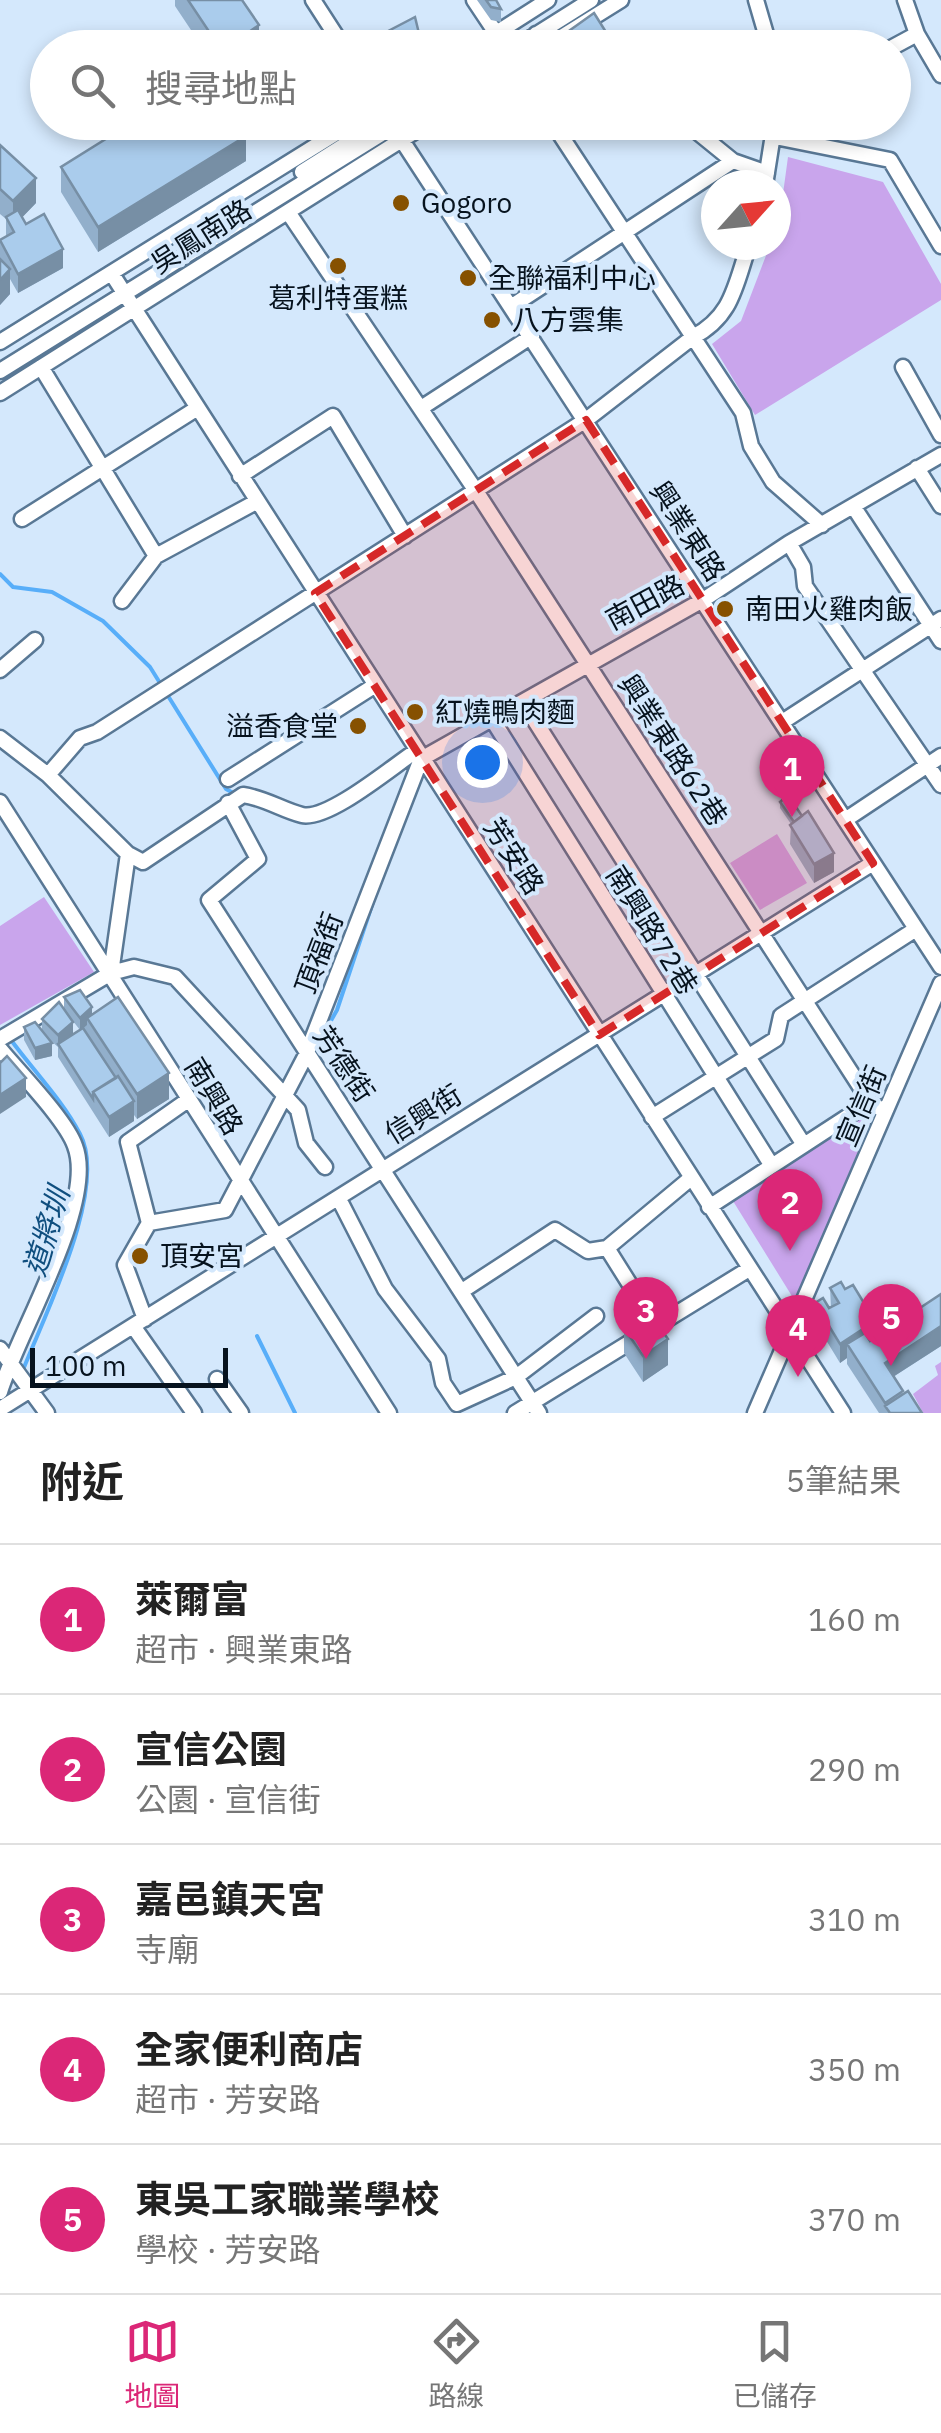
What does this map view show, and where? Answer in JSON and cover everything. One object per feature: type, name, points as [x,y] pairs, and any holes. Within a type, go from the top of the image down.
[{"type":"street","points":[[314,0],[333,30]]},
{"type":"street","points":[[474,0],[492,30]]},
{"type":"street","points":[[510,30],[548,0]]},
{"type":"street","points":[[522,30],[584,4],[621,0]]},
{"type":"street","points":[[756,0],[765,30]]},
{"type":"street","points":[[905,0],[917,34],[939,67]]},
{"type":"street","points":[[584,4],[600,30]]},
{"type":"street","points":[[553,30],[584,4]]},
{"type":"street","points":[[911,37],[917,34]]},
{"type":"street","name":"吳鳳南路","points":[[0,362],[328,140]]},
{"type":"street","name":"吳鳳南路","points":[[0,342],[119,284],[370,140]]},
{"type":"street","name":"吳鳳南路","points":[[0,393],[288,212],[377,140]]},
{"type":"street","name":"興業東路","points":[[402,140],[941,967]]},
{"type":"street","points":[[564,140],[743,413],[751,446],[773,482],[822,524]]},
{"type":"street","points":[[708,140],[750,170]]},
{"type":"street","points":[[768,170],[773,140]]},
{"type":"street","points":[[813,140],[890,160],[941,246]]},
{"type":"street","points":[[512,306],[733,161]]},
{"type":"street","name":"興業東路62巷","points":[[288,212],[476,491],[870,1102],[885,1112]]},
{"type":"street","points":[[48,775],[80,738],[98,732],[586,420],[693,337],[716,326],[726,311],[743,260]]},
{"type":"street","name":"吳鳳南路","points":[[0,371],[119,284]]},
{"type":"street","name":"芳安路","points":[[119,284],[844,1413]]},
{"type":"street","points":[[420,408],[532,336]]},
{"type":"street","points":[[41,367],[156,556]]},
{"type":"street","points":[[903,367],[941,435]]},
{"type":"street","points":[[22,519],[196,408]]},
{"type":"street","points":[[240,476],[333,416],[404,536]]},
{"type":"street","name":"南田路","points":[[228,803],[243,795],[267,798],[303,815],[322,814],[419,755],[492,719],[586,662],[703,600],[788,544],[941,455]]},
{"type":"street","points":[[917,468],[941,506]]},
{"type":"street","points":[[122,601],[156,556],[256,502]]},
{"type":"street","points":[[853,506],[936,622],[941,641]]},
{"type":"street","points":[[788,544],[803,567],[805,586],[934,760],[941,785]]},
{"type":"street","points":[[782,722],[936,622]]},
{"type":"street","points":[[0,670],[35,640]]},
{"type":"street","points":[[228,779],[374,686]]},
{"type":"street","points":[[523,702],[804,1145]]},
{"type":"street","name":"南興路72巷","points":[[492,719],[772,1166]]},
{"type":"street","points":[[0,738],[48,775],[128,854],[143,862],[228,803]]},
{"type":"street","name":"頂福街","points":[[149,1222],[225,1210],[306,1055],[419,755]]},
{"type":"street","points":[[845,820],[934,760]]},
{"type":"street","name":"芳德街","points":[[228,803],[258,859],[209,900],[306,1055],[384,1166],[536,1408]]},
{"type":"street","name":"南興路","points":[[1,808],[111,973],[239,1184],[389,1413]]},
{"type":"street","points":[[111,973],[128,854]]},
{"type":"street","name":"信興街","points":[[1,1402],[16,1375],[139,1322],[275,1240],[384,1166],[761,929],[873,863]]},
{"type":"street","points":[[652,1118],[776,1039],[781,1016],[916,929]]},
{"type":"street","points":[[0,1039],[111,973],[134,967],[175,977],[298,1110],[306,1143],[324,1167]]},
{"type":"street","name":"宣信街","points":[[755,1413],[941,983]]},
{"type":"street","points":[[0,1048],[76,1146],[79,1183],[70,1226],[16,1375],[1,1402]]},
{"type":"street","points":[[188,1100],[128,1142],[149,1222],[125,1265],[139,1322],[194,1413]]},
{"type":"street","points":[[709,1207],[870,1102]]},
{"type":"street","points":[[462,1291],[555,1230],[588,1251],[607,1248],[690,1178]]},
{"type":"street","points":[[339,1199],[385,1289],[438,1359],[444,1383],[456,1404],[516,1377],[596,1316]]},
{"type":"street","points":[[607,1248],[656,1326]]},
{"type":"street","points":[[515,1413],[536,1408],[656,1326],[749,1269]]},
{"type":"street","points":[[16,1375],[47,1413]]},
{"type":"street","points":[[217,1379],[241,1413]]},
{"type":"highlighted area","points":[[586,420],[873,863],[599,1035],[315,593]]},
{"type":"shaded area","points":[[788,157],[883,182],[941,284],[941,300],[755,415],[712,344],[741,321],[764,260],[791,260],[791,170],[786,170]]},
{"type":"shaded area","points":[[777,834],[807,883],[760,910],[730,863]]},
{"type":"shaded area","points":[[44,897],[94,972],[0,1025],[0,926]]},
{"type":"shaded area","points":[[858,1117],[870,1123],[795,1301],[733,1201]]},
{"type":"shaded area","points":[[941,1362],[941,1413],[923,1413],[913,1394],[938,1375],[935,1366]]},
{"type":"building","points":[[188,0],[242,0],[259,25],[252,30],[208,30]]},
{"type":"building","points":[[486,0],[496,0],[501,9],[491,7]]},
{"type":"building","points":[[594,13],[605,30],[570,30]]},
{"type":"building","points":[[415,17],[418,30],[390,30]]},
{"type":"building","points":[[104,140],[239,140],[98,227],[61,167]]},
{"type":"building","points":[[0,145],[36,178],[13,201],[0,189]]},
{"type":"building","points":[[18,210],[26,224],[44,214],[63,249],[18,274],[0,240],[14,232],[6,217]]},
{"type":"building","points":[[0,259],[10,269],[0,280]]},
{"type":"building","points":[[788,795],[802,816],[794,822],[780,802]]},
{"type":"building","points":[[808,811],[834,853],[814,864],[790,825]]},
{"type":"building","points":[[80,990],[92,1007],[80,1018],[64,997]]},
{"type":"building","points":[[118,997],[169,1073],[137,1094],[87,1018]]},
{"type":"building","points":[[59,1002],[73,1022],[58,1035],[42,1019]]},
{"type":"building","points":[[35,1022],[52,1043],[35,1048],[24,1027]]},
{"type":"building","points":[[83,1028],[116,1078],[93,1092],[93,1099],[58,1044]]},
{"type":"building","points":[[7,1056],[26,1078],[0,1095],[0,1063]]},
{"type":"building","points":[[118,1076],[134,1101],[109,1117],[93,1092]]},
{"type":"building","points":[[841,1282],[845,1289],[853,1285],[875,1321],[840,1344],[815,1303],[823,1298],[829,1308],[839,1303],[830,1288]]},
{"type":"building","points":[[941,1294],[941,1326],[885,1363],[903,1391],[885,1403],[847,1344],[865,1333],[870,1341]]},
{"type":"building","points":[[648,1311],[668,1339],[643,1356],[624,1328]]},
{"type":"building","points":[[908,1391],[922,1413],[890,1413],[885,1406]]},
{"type":"waterway","points":[[0,574],[13,587],[52,592],[103,621],[150,667],[226,789],[235,794]]},
{"type":"waterway","points":[[316,1047],[337,1010],[373,902]]},
{"type":"waterway","name":"道將圳","points":[[11,1040],[73,1122],[87,1157],[86,1186],[70,1252],[23,1370]]},
{"type":"waterway","points":[[257,1336],[295,1413]]},
{"type":"place","name":"Gogoro","points":[[401,203]]},
{"type":"place","name":"葛利特蛋糕","points":[[338,266]]},
{"type":"place","name":"全聯福利中心","points":[[468,278]]},
{"type":"place","name":"八方雲集","points":[[492,320]]},
{"type":"place","name":"南田火雞肉飯","points":[[725,609]]},
{"type":"place","name":"紅燒鴨肉麵","points":[[415,712]]},
{"type":"place","name":"溢香食堂","points":[[358,726]]},
{"type":"place","name":"萊爾富","points":[[792,817]]},
{"type":"place","name":"宣信公園","points":[[790,1251]]},
{"type":"place","name":"頂安宮","points":[[140,1256]]},
{"type":"place","name":"嘉邑鎮天宮","points":[[646,1359]]},
{"type":"place","name":"東吳工家職業學校","points":[[891,1366]]},
{"type":"place","name":"全家便利商店","points":[[798,1377]]}]
